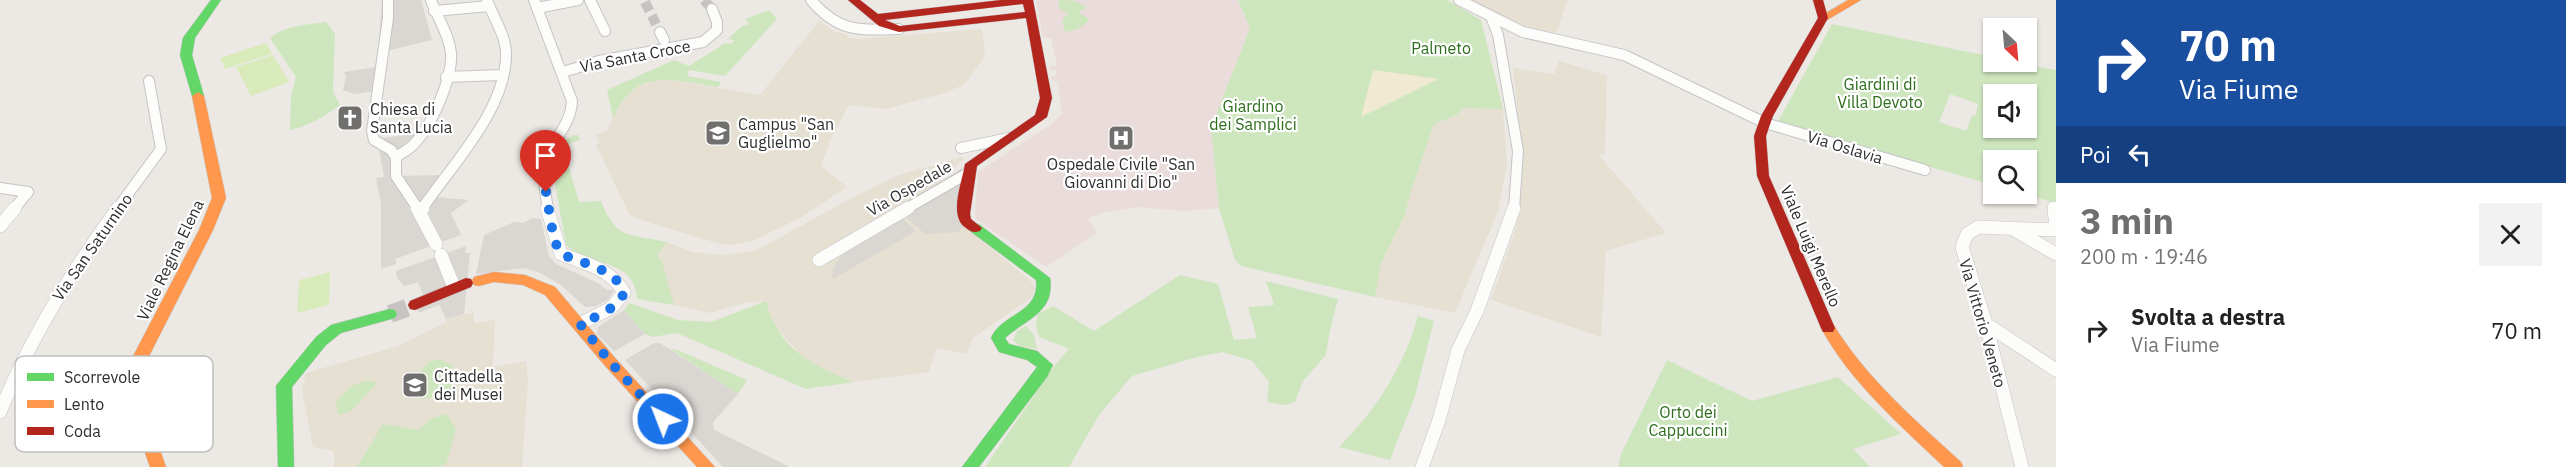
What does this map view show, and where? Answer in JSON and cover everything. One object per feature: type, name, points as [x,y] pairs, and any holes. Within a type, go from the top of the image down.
[{"type":"street","name":"Viale Regina Elena","points":[[140,356],[206,230],[219,198],[204,116],[186,55],[189,38],[216,0]]},
{"type":"street","points":[[388,0],[388,18],[373,119],[374,140],[391,150],[396,157],[396,176],[420,213],[438,250],[466,283]]},
{"type":"street","points":[[579,0],[536,4],[573,101],[573,114],[566,131],[548,156],[544,169],[557,247],[561,254],[600,270],[618,281],[624,293],[620,301],[580,324]]},
{"type":"street","points":[[590,0],[605,31]]},
{"type":"street","points":[[811,0],[823,16],[836,26],[857,29],[899,29],[1032,14],[1028,0],[874,18]]},
{"type":"street","points":[[853,0],[888,27],[899,29]]},
{"type":"street","points":[[1459,0],[1492,20],[1520,31]]},
{"type":"street","points":[[1818,2],[1847,3],[1823,18],[1818,2]]},
{"type":"street","points":[[396,157],[415,143],[436,106],[446,77],[451,54],[433,5],[488,3],[506,50],[502,75],[485,123],[450,174],[432,193],[420,213]]},
{"type":"street","name":"Via Santa Croce","points":[[562,72],[600,61],[703,42],[717,30],[717,22],[712,9]]},
{"type":"street","name":"Via Ospedale","points":[[819,260],[968,173],[975,160],[1035,123],[1044,112],[1046,98],[1032,14]]},
{"type":"street","name":"Viale Luigi Merello","points":[[1823,18],[1760,136],[1763,176],[1820,313],[1838,346],[1861,376],[1955,467]]},
{"type":"street","points":[[1422,467],[1439,420],[1458,350],[1477,311],[1513,214],[1518,151],[1497,33],[1492,20]]},
{"type":"street","points":[[1497,33],[1520,31]]},
{"type":"street","name":"Via Oslavia","points":[[1520,31],[1624,55],[1765,123],[1925,170]]},
{"type":"street","points":[[446,77],[502,75]]},
{"type":"street","name":"Via San Saturnino","points":[[24,356],[56,297],[83,255],[161,149],[149,81]]},
{"type":"street","points":[[975,160],[961,148],[1012,137]]},
{"type":"street","points":[[968,173],[963,214],[965,221],[1043,278],[1047,288],[1045,296],[1037,306],[1000,333],[998,338],[1004,348],[1040,359],[1045,365],[1042,373],[970,467]]},
{"type":"street","points":[[0,188],[28,192],[0,226]]},
{"type":"street","points":[[2056,208],[2054,207],[2056,230]]},
{"type":"street","name":"Via Vittorio Veneto","points":[[2020,463],[1986,324],[1962,247],[1963,236],[1969,230],[1978,227],[2056,230]]},
{"type":"street","points":[[2010,227],[2056,254]]},
{"type":"street","points":[[415,305],[466,283],[495,278],[532,282],[550,291],[611,363],[707,467]]},
{"type":"street","points":[[286,467],[284,391],[289,379],[321,341],[336,329],[390,314]]},
{"type":"street","points":[[1986,324],[2056,369]]},
{"type":"street","name":"Via San Saturnino","points":[[0,412],[15,377]]},
{"type":"street","name":"Viale Regina Elena","points":[[153,452],[158,467]]},
{"type":"street","points":[[2020,463],[2034,467]]},
{"type":"shaded area","points":[[382,0],[421,0],[432,40],[378,53]]},
{"type":"shaded area","name":"Ospedale Civile \"San Giovanni di Dio\"","points":[[1036,0],[1238,0],[1250,28],[1211,127],[1219,208],[1183,211],[1138,207],[1101,213],[1087,219],[1098,232],[1046,267],[976,219],[978,172],[1053,123],[1062,114],[1058,81],[1052,81],[1051,76],[1057,76],[1056,70],[1050,70],[1049,66],[1057,65],[1051,38],[1043,38]]},
{"type":"shaded area","points":[[1468,0],[1567,0],[1557,33],[1523,26]]},
{"type":"shaded area","name":"Campus \"San Guglielmo\"","points":[[819,21],[836,32],[848,35],[847,37],[859,39],[982,29],[985,56],[965,84],[945,93],[886,109],[849,105],[832,136],[821,166],[847,187],[802,217],[753,241],[730,245],[717,243],[634,218],[628,212],[596,146],[599,141],[595,135],[608,130],[617,107],[632,89],[660,78],[760,95]]},
{"type":"shaded area","points":[[1559,61],[1607,75],[1605,155],[1598,154],[1666,233],[1606,251],[1601,337],[1491,300],[1516,228],[1523,159],[1513,68],[1554,74]]},
{"type":"shaded area","points":[[377,67],[374,91],[355,94],[343,90],[346,76],[344,72]]},
{"type":"shaded area","points":[[1474,106],[1503,109],[1507,165],[1498,211],[1455,313],[1375,297],[1381,263],[1404,217],[1434,124],[1457,115],[1463,108]]},
{"type":"shaded area","points":[[418,133],[393,176],[444,175],[436,197],[469,200],[451,213],[461,235],[395,259],[396,264],[381,269],[381,204],[376,178],[384,177],[377,139]]},
{"type":"shaded area","points":[[962,157],[963,160],[940,180],[962,184],[958,221],[1030,280],[1035,288],[1032,297],[972,339],[967,354],[936,348],[929,372],[854,382],[823,370],[805,359],[778,330],[770,318],[765,301],[744,303],[710,313],[674,305],[654,258],[667,242],[693,252],[722,255],[755,251],[859,194],[899,175]]},
{"type":"shaded area","points":[[961,169],[972,173],[970,220],[958,232],[925,234],[897,209]]},
{"type":"shaded area","points":[[532,218],[541,219],[549,256],[556,264],[598,283],[607,290],[614,290],[609,299],[596,306],[585,307],[561,285],[540,273],[525,268],[476,274],[484,235],[514,222],[523,223]]},
{"type":"shaded area","points":[[902,218],[916,231],[833,279],[835,265],[845,249]]},
{"type":"shaded area","points":[[466,246],[465,253],[470,253],[464,314],[446,319],[439,305],[419,313],[415,305],[423,295],[418,282],[404,286],[397,278],[396,271]]},
{"type":"shaded area","points":[[624,310],[645,334],[614,351],[597,334],[598,327]]},
{"type":"shaded area","name":"Cittadella dei Musei","points":[[474,312],[474,323],[495,320],[493,367],[526,361],[528,380],[522,467],[334,467],[334,451],[313,447],[302,391],[306,373],[398,346],[446,322],[446,319]]},
{"type":"shaded area","points":[[654,343],[660,343],[738,394],[713,422],[714,430],[790,467],[723,467],[625,360]]},
{"type":"green space","points":[[1058,0],[1073,1],[1087,8],[1081,10],[1080,14],[1089,18],[1085,24],[1065,32],[1062,20],[1068,14],[1060,9]]},
{"type":"green space","points":[[1238,0],[1447,0],[1481,20],[1503,109],[1463,108],[1457,115],[1434,124],[1404,217],[1381,263],[1375,297],[1241,266],[1235,260],[1219,208],[1211,127],[1250,28]]},
{"type":"green space","points":[[769,10],[777,19],[725,76],[689,70],[687,76],[721,82],[718,87],[671,80],[644,83],[622,101],[613,118],[607,90],[674,60],[689,66],[725,43],[731,44],[734,40],[728,39],[741,27],[749,24],[745,19]]},
{"type":"green space","points":[[326,22],[335,34],[333,92],[340,105],[323,117],[290,130],[291,95],[296,77],[270,38],[289,28]]},
{"type":"green space","name":"Giardini di Villa Devoto","points":[[1832,24],[1983,55],[1983,72],[2037,72],[2037,66],[2056,70],[2056,203],[2037,198],[2037,150],[1983,150],[1983,182],[1777,123]],"holes":[[[1950,94],[1978,104],[1975,116],[1972,115],[1966,131],[1939,122]]]},
{"type":"green space","points":[[266,43],[272,54],[225,69],[220,58]]},
{"type":"green space","points":[[273,55],[289,82],[251,96],[236,67]]},
{"type":"green space","points":[[578,135],[580,140],[570,143],[564,150],[579,202],[601,201],[612,223],[619,229],[634,236],[667,242],[657,255],[662,262],[674,305],[637,299],[634,286],[628,276],[566,245],[551,161],[563,141]]},
{"type":"green space","points":[[330,272],[329,305],[297,313],[299,280]]},
{"type":"green space","points":[[1180,275],[1218,284],[1234,340],[1257,338],[1248,307],[1274,305],[1266,281],[1338,299],[1326,355],[1303,381],[1295,402],[1286,405],[1267,402],[1269,382],[1252,361],[1223,352],[1197,357],[1132,376],[1099,415],[1069,467],[985,467],[1056,364],[1069,349],[1039,337],[1036,325],[1038,314],[1053,306],[1094,331]]},
{"type":"green space","points":[[766,301],[778,331],[798,353],[824,369],[854,382],[806,389],[677,333],[653,337],[645,334],[624,310],[629,303],[678,320],[711,322]]},
{"type":"green space","points":[[1418,316],[1434,321],[1415,396],[1390,460],[1339,447],[1377,403],[1387,387],[1405,353]]},
{"type":"green space","points":[[1026,326],[1034,335],[1037,349],[1020,346],[1013,340],[1017,331]]},
{"type":"green space","points":[[669,348],[677,350],[747,380],[738,394]]},
{"type":"green space","points":[[439,359],[453,366],[450,393],[423,399],[402,394],[429,362]]},
{"type":"green space","name":"Orto dei Cappuccini","points":[[1667,360],[1752,401],[1838,377],[1901,434],[1853,449],[1870,467],[1618,467],[1621,454]]},
{"type":"green space","points":[[368,380],[377,383],[351,411],[338,415],[336,401],[351,386]]},
{"type":"green space","points":[[447,414],[456,429],[446,465],[357,467],[383,424],[419,430],[430,419]]},
{"type":"sand","points":[[1374,70],[1438,79],[1361,117]]},
{"type":"tunnel","points":[[704,0],[712,9]]},
{"type":"tunnel","points":[[645,2],[660,32]]},
{"type":"tunnel","points":[[390,314],[415,305]]},
{"type":"traffic: fast","points":[[198,96],[186,55],[189,38],[216,0]]},
{"type":"traffic: fast","points":[[970,467],[1042,373],[1045,365],[1032,355],[1004,348],[998,338],[1000,333],[1032,311],[1038,304],[1044,288],[1043,278],[975,228]]},
{"type":"traffic: fast","points":[[286,467],[284,386],[321,341],[336,329],[390,314]]},
{"type":"traffic: slow","points":[[1823,18],[1856,0]]},
{"type":"traffic: slow","points":[[141,356],[206,230],[219,198],[198,96]]},
{"type":"traffic: slow","points":[[479,281],[494,277],[525,280],[550,291],[611,363],[707,467]]},
{"type":"traffic: slow","points":[[1828,328],[1840,348],[1870,385],[1955,467]]},
{"type":"traffic: slow","points":[[153,452],[158,467]]},
{"type":"traffic: jam","points":[[853,0],[883,24],[899,29],[1032,14]]},
{"type":"traffic: jam","points":[[875,18],[1028,0],[1046,98],[1041,117],[971,164],[963,214],[965,221],[975,228]]},
{"type":"traffic: jam","points":[[1818,0],[1823,18],[1767,116],[1760,136],[1763,176],[1828,328]]},
{"type":"traffic: jam","points":[[415,305],[466,283]]},
{"type":"place","name":"Chiesa di Santa Lucia","points":[[350,118]]},
{"type":"place","name":"Campus \"San Guglielmo\"","points":[[718,133]]},
{"type":"place","name":"Ospedale Civile \"San Giovanni di Dio\"","points":[[1121,138]]},
{"type":"place","name":"Cittadella dei Musei","points":[[415,385]]},
{"type":"route","points":[[546,192],[554,240],[561,254],[600,270],[618,281],[624,293],[620,301],[600,315],[580,324],[611,363],[663,419]]},
{"type":"park label","name":"Palmeto","points":[[1441,48]]},
{"type":"park label","name":"Giardino dei Samplici","points":[[1253,115]]}]
